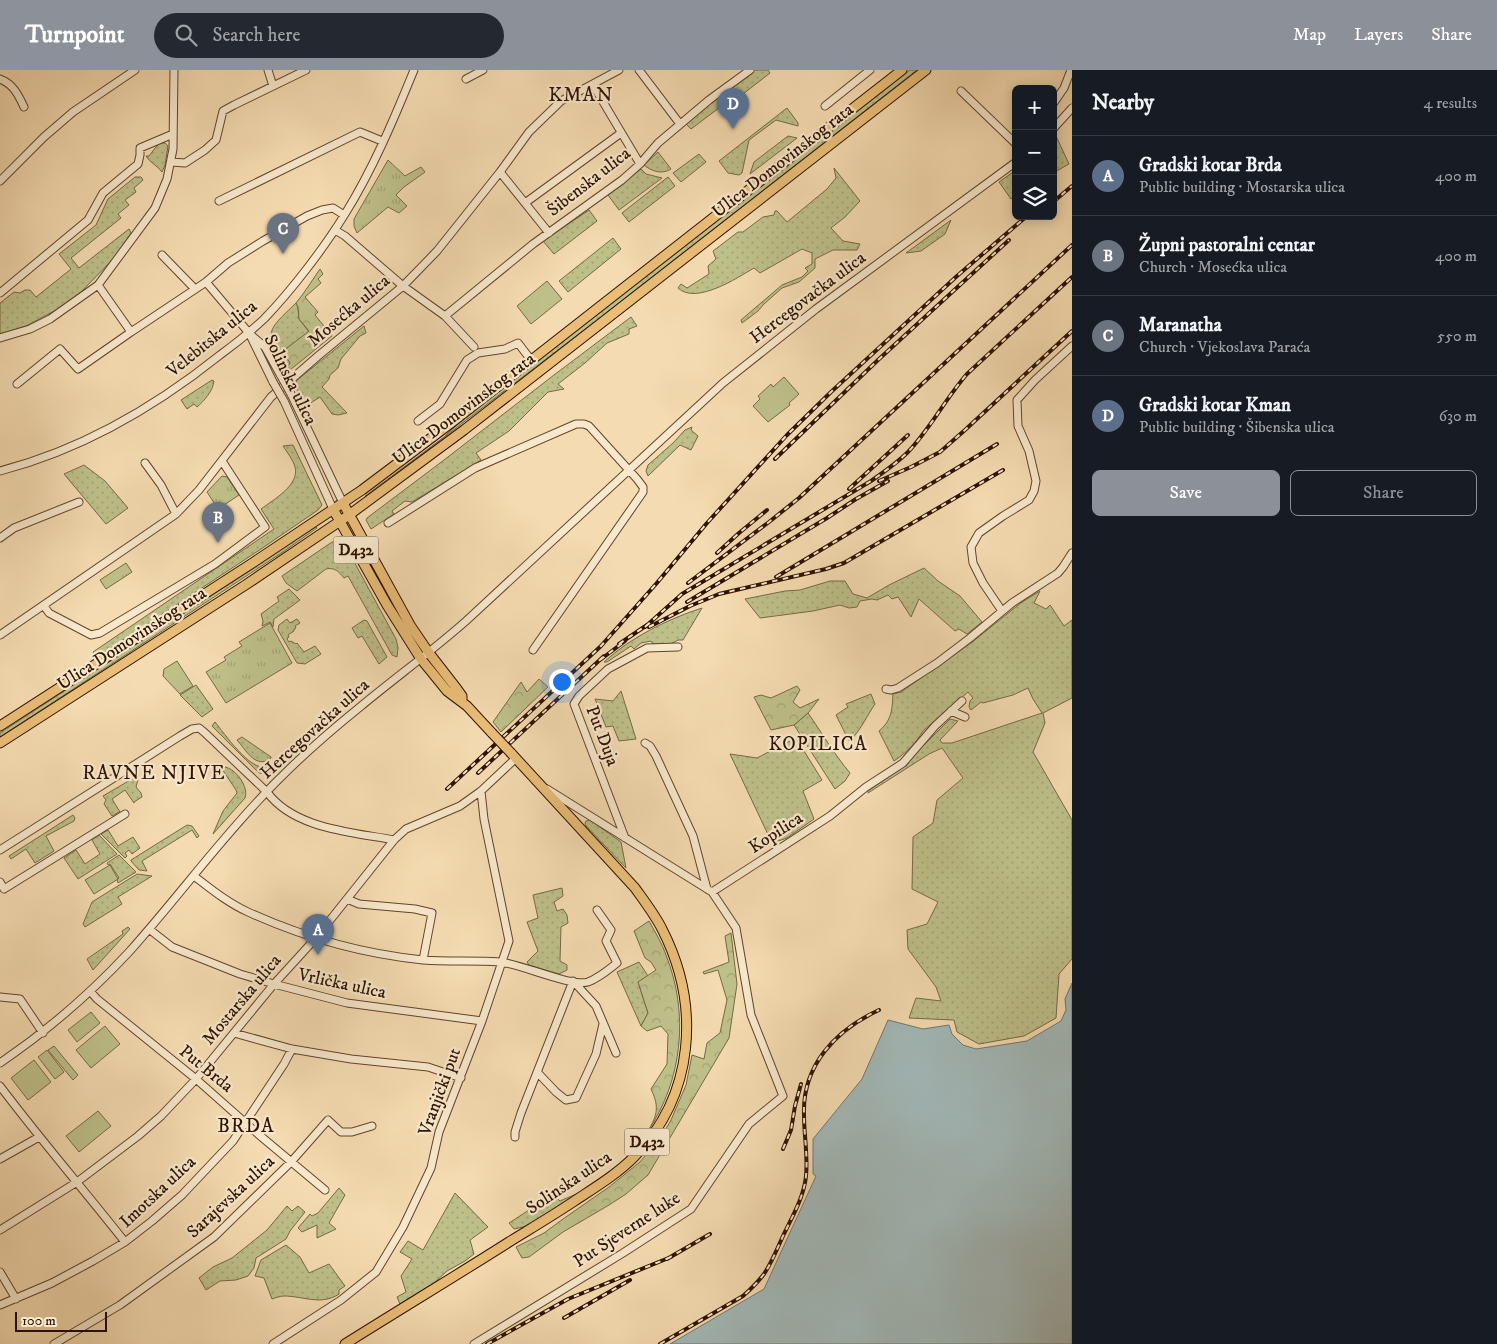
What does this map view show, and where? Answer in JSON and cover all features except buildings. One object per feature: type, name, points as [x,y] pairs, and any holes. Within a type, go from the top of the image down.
[{"type":"main road","name":"Ulica Domovinskog rata","points":[[0,726],[333,510],[414,452],[902,70]]},
{"type":"main road","name":"Ulica Domovinskog rata","points":[[0,743],[340,522],[464,430],[926,70]]},
{"type":"main road","name":"Solinska ulica","points":[[343,503],[410,625],[462,696],[462,701]]},
{"type":"main road","name":"Solinska ulica","points":[[333,510],[421,660],[447,691],[462,701],[635,888],[655,916],[672,952],[683,990],[687,1024],[687,1041],[683,1066],[674,1099],[658,1128],[633,1158],[605,1180],[481,1260],[345,1344]]},
{"type":"street","points":[[0,181],[72,112],[134,70]]},
{"type":"street","points":[[0,338],[30,329],[50,319],[98,285],[155,208],[167,179],[171,162],[174,70]]},
{"type":"street","points":[[268,70],[273,86]]},
{"type":"street","points":[[171,162],[184,163],[205,150],[216,140],[223,111],[306,70]]},
{"type":"street","name":"Velebitska ulica","points":[[0,471],[70,447],[120,423],[189,380],[249,333],[278,304],[344,216],[364,180],[414,70]]},
{"type":"street","points":[[466,79],[483,70]]},
{"type":"street","name":"Mosećka ulica","points":[[0,635],[176,514],[199,490],[271,397],[403,286],[437,251],[500,172],[529,132],[562,101],[619,70]]},
{"type":"street","points":[[639,70],[680,124]]},
{"type":"street","name":"Šibenska ulica","points":[[445,316],[533,244],[622,180],[640,164],[658,142],[750,70]]},
{"type":"street","points":[[824,106],[870,70]]},
{"type":"street","points":[[1057,98],[1064,88],[1071,70]]},
{"type":"street","points":[[0,79],[7,82],[18,93],[24,106]]},
{"type":"street","points":[[593,85],[640,164]]},
{"type":"street","points":[[961,91],[1012,140]]},
{"type":"street","points":[[1057,125],[1072,108]]},
{"type":"street","points":[[219,201],[360,132],[382,141]]},
{"type":"street","points":[[525,202],[621,133]]},
{"type":"street","points":[[0,293],[88,220],[103,193],[138,164],[140,148],[173,134]]},
{"type":"street","name":"Hercegovačka ulica","points":[[0,1063],[43,1033],[114,967],[267,792],[345,719],[421,660],[466,621],[723,383],[817,309],[1012,165]]},
{"type":"street","points":[[500,172],[549,233]]},
{"type":"street","points":[[17,384],[60,348],[78,369],[206,282],[228,263],[307,216],[333,208],[344,216]]},
{"type":"street","points":[[335,230],[345,236],[403,286],[445,316],[474,347]]},
{"type":"street","points":[[162,255],[195,289]]},
{"type":"street","points":[[206,282],[249,333]]},
{"type":"street","points":[[98,285],[130,332]]},
{"type":"street","name":"Solinska ulica","points":[[249,333],[266,346],[343,503]]},
{"type":"street","name":"Solinska ulica","points":[[249,333],[284,401],[333,510]]},
{"type":"street","points":[[418,421],[440,404],[467,360],[478,353],[506,349],[518,343],[531,360]]},
{"type":"street","points":[[1002,611],[983,584],[973,562],[971,547],[979,533],[1029,500],[1034,491],[1036,480],[1029,451],[1018,426],[1017,400],[1035,380],[1072,346]]},
{"type":"street","points":[[388,523],[475,468],[576,424],[589,426],[630,470],[643,487],[643,492],[533,650]]},
{"type":"street","points":[[44,606],[50,613],[91,635],[100,633],[215,564],[265,528],[222,461]]},
{"type":"street","points":[[145,463],[161,486],[176,514]]},
{"type":"street","points":[[0,538],[14,528],[79,502]]},
{"type":"street","points":[[886,689],[898,688],[937,663],[1002,611],[1058,573],[1072,552]]},
{"type":"street","name":"Put Duja","points":[[626,838],[574,704],[579,696],[608,669],[647,648],[678,647]]},
{"type":"street","name":"Kopilica","points":[[710,891],[830,816],[866,787],[903,763],[935,726],[962,701]]},
{"type":"street","points":[[951,711],[965,717]]},
{"type":"street","points":[[0,850],[180,736],[196,728],[199,728],[267,792],[274,801],[290,813],[318,825],[394,840]]},
{"type":"street","points":[[645,743],[650,746],[656,756],[693,836],[710,891]]},
{"type":"street","name":"Mostarska ulica","points":[[0,1230],[77,1182],[149,1127],[196,1079],[274,984],[315,939],[394,840],[406,828],[460,806],[482,791],[513,756]]},
{"type":"street","points":[[537,782],[710,891]]},
{"type":"street","name":"Vranjički put","points":[[273,1344],[341,1300],[376,1272],[403,1227],[431,1168],[439,1132],[482,1021],[509,941],[484,820],[482,791]]},
{"type":"street","points":[[1,887],[125,814]]},
{"type":"street","points":[[579,828],[579,821],[589,816]]},
{"type":"street","points":[[194,876],[246,912],[315,939],[367,951],[423,960],[502,962],[573,981],[586,982],[599,977],[617,963],[606,941],[611,930],[597,910]]},
{"type":"street","name":"Put Sjeverne luke","points":[[474,1344],[691,1209],[749,1124],[782,1096],[751,1015],[736,928],[710,891]]},
{"type":"street","points":[[348,899],[359,904],[415,909],[432,913],[423,960]]},
{"type":"street","name":"Vrlička ulica","points":[[149,929],[172,947],[240,974],[274,984],[347,1003],[482,1021]]},
{"type":"street","points":[[573,981],[596,1006],[616,1052]]},
{"type":"street","points":[[515,1137],[521,1114],[573,981]]},
{"type":"street","name":"Put Brda","points":[[90,991],[97,999],[196,1079],[326,1190]]},
{"type":"street","points":[[0,997],[20,999],[43,1033]]},
{"type":"street","points":[[538,1073],[566,1100],[576,1098],[596,1054],[603,1024]]},
{"type":"street","points":[[234,1033],[292,1049],[351,1059],[428,1068],[461,1078]]},
{"type":"street","name":"Imotska ulica","points":[[0,1305],[52,1283],[125,1242],[182,1195],[233,1140],[292,1049]]},
{"type":"street","points":[[0,1086],[125,1242]]},
{"type":"street","name":"Sarajevska ulica","points":[[54,1344],[120,1304],[214,1237],[291,1162],[328,1120],[342,1132],[352,1132],[372,1126]]},
{"type":"street","points":[[0,1159],[39,1137]]},
{"type":"street","points":[[0,1272],[16,1299]]},
{"type":"green space","points":[[755,70],[768,70],[770,73],[725,108],[723,105],[691,129],[686,124],[709,104]]},
{"type":"green space","points":[[910,70],[917,70],[597,320],[366,497],[365,496],[444,437],[463,419]]},
{"type":"green space","points":[[787,108],[798,123],[798,126],[776,120],[749,140],[742,173],[739,175],[728,173],[719,161]]},
{"type":"green space","points":[[788,136],[797,138],[750,174],[754,162]]},
{"type":"green space","points":[[1057,138],[1069,164],[1057,171]]},
{"type":"green space","points":[[159,143],[165,143],[168,146],[162,172],[146,156],[149,156]]},
{"type":"green space","points":[[658,152],[671,169],[668,171],[657,171],[644,165]]},
{"type":"green space","points":[[699,154],[706,162],[681,182],[673,173]]},
{"type":"green space","points":[[388,160],[405,176],[421,167],[425,172],[396,195],[407,206],[399,213],[388,207],[357,233],[354,219]]},
{"type":"green space","points":[[834,168],[860,201],[831,228],[843,241],[860,244],[857,250],[833,250],[815,259],[815,268],[799,282],[782,288],[758,311],[742,323],[741,320],[782,285],[802,277],[808,271],[805,268],[812,264],[812,253],[802,249],[760,273],[754,268],[727,283],[705,292],[686,292],[678,288],[681,284],[687,288],[709,274],[708,266],[716,259],[713,251],[738,232],[743,232],[763,217],[774,215],[775,211],[787,222],[827,189],[836,178]]},
{"type":"green space","points":[[641,169],[646,174],[662,178],[619,210],[608,195]]},
{"type":"green space","points":[[1012,173],[1012,198],[1011,199],[999,182]]},
{"type":"green space","points":[[135,177],[141,177],[143,180],[134,188],[136,192],[125,200],[129,205],[118,214],[121,218],[71,258],[79,268],[129,229],[131,233],[117,255],[81,292],[58,309],[26,326],[0,334],[0,303],[14,292],[20,293],[25,290],[30,290],[36,297],[71,269],[59,254],[96,225],[108,199]]},
{"type":"green space","points":[[668,177],[675,186],[629,222],[622,213]]},
{"type":"green space","points":[[589,210],[597,221],[554,254],[543,241]]},
{"type":"green space","points":[[951,220],[945,234],[921,251],[906,253]]},
{"type":"green space","points":[[613,238],[621,249],[568,292],[559,281]]},
{"type":"green space","points":[[320,269],[323,274],[318,279],[321,283],[305,297],[318,312],[315,315],[332,336],[290,370],[288,366],[290,363],[285,355],[287,348],[309,331],[299,319],[296,303]]},
{"type":"green space","points":[[547,281],[562,299],[531,324],[517,306]]},
{"type":"green space","points":[[296,303],[299,319],[309,332],[287,348],[290,364],[285,368],[271,339],[271,332],[279,320]]},
{"type":"green space","points":[[631,317],[637,326],[629,329],[629,334],[607,343],[558,384],[564,389],[548,392],[509,431],[476,453],[481,460],[412,502],[405,501],[392,511],[394,514],[371,529],[366,520],[367,518]]},
{"type":"green space","points":[[364,326],[366,333],[360,336],[341,359],[338,368],[330,375],[322,387],[347,413],[332,414],[320,397],[306,406],[297,390],[296,381]]},
{"type":"green space","points":[[784,377],[799,394],[789,403],[790,405],[768,422],[753,406],[760,399],[758,396],[771,384],[773,387]]},
{"type":"green space","points":[[212,380],[214,381],[213,385],[205,399],[197,407],[194,404],[187,409],[181,400]]},
{"type":"green space","points":[[692,427],[691,430],[698,436],[691,450],[680,445],[648,476],[646,471],[648,465],[685,430]]},
{"type":"green space","points":[[293,445],[322,505],[318,510],[97,657],[93,652],[274,529],[261,509],[278,497],[290,486],[293,480],[295,467],[283,446]]},
{"type":"green space","points":[[84,465],[105,481],[128,508],[106,524],[64,474]]},
{"type":"green space","points":[[222,476],[227,477],[239,495],[218,509],[207,492]]},
{"type":"green space","points":[[315,525],[317,528],[283,552],[0,737],[0,733],[215,593]]},
{"type":"green space","points":[[332,542],[340,542],[345,545],[396,639],[397,657],[392,655],[348,576],[344,578],[334,569],[326,569],[297,591],[286,583],[282,576]]},
{"type":"green space","points":[[126,563],[132,572],[106,589],[100,580]]},
{"type":"green space","points":[[924,568],[938,581],[960,596],[982,622],[967,634],[959,629],[955,631],[919,599],[911,617],[898,597],[892,599],[888,595],[877,600],[860,601],[857,607],[849,608],[840,605],[813,611],[760,618],[745,599],[800,590],[830,581],[845,581],[853,594],[867,598]]},
{"type":"green space","points":[[289,589],[300,600],[274,619],[273,627],[270,622],[262,626],[261,614],[279,601],[277,597]]},
{"type":"green space","points":[[1040,591],[1034,603],[1046,609],[1050,605],[1064,626],[1072,620],[1072,698],[1043,713],[1045,723],[1033,752],[1072,820],[1072,959],[1059,974],[1056,1018],[1024,1036],[979,1044],[957,1032],[954,1020],[909,1018],[916,998],[941,1001],[936,987],[908,949],[907,930],[927,924],[938,902],[912,889],[913,837],[933,823],[937,800],[963,778],[942,748],[929,754],[868,793],[868,791],[908,764],[909,760],[950,719],[958,721],[940,740],[942,743],[952,743],[1042,713],[1028,688],[1013,695],[981,702],[971,710],[969,707],[970,701],[973,698],[968,692],[923,731],[910,748],[894,761],[879,731],[889,719],[892,710],[893,694],[901,692],[971,643],[1022,602]]},
{"type":"green space","points":[[702,608],[683,640],[678,640],[671,644],[653,644],[651,641],[641,643],[634,649],[631,646],[607,662],[604,662],[650,630]]},
{"type":"green space","points":[[287,619],[290,623],[297,619],[300,623],[288,635],[287,639],[289,642],[297,643],[304,652],[315,646],[321,654],[305,664],[297,663],[278,630],[279,625]]},
{"type":"green space","points":[[364,620],[367,621],[387,657],[379,664],[362,636],[358,638],[352,628]]},
{"type":"green space","points":[[270,623],[292,663],[226,703],[206,672],[226,660],[224,657],[242,646],[239,642]]},
{"type":"green space","points":[[177,661],[193,686],[180,694],[163,676],[164,669]]},
{"type":"green space","points":[[539,679],[548,687],[501,732],[493,722],[521,682],[527,692]]},
{"type":"green space","points":[[196,685],[213,709],[202,717],[180,695]]},
{"type":"green space","points":[[797,686],[800,690],[793,702],[800,708],[819,699],[808,713],[794,725],[771,730],[754,697],[761,695],[771,698]]},
{"type":"green space","points":[[621,691],[636,739],[619,741],[613,726],[606,727],[595,699],[613,701]]},
{"type":"green space","points":[[871,694],[875,704],[849,741],[836,715],[848,707],[846,704]]},
{"type":"green space","points":[[808,713],[850,773],[845,781],[835,789],[794,725]]},
{"type":"green space","points":[[215,722],[245,757],[260,767],[272,764],[291,748],[294,752],[274,770],[259,773],[212,726]]},
{"type":"green space","points":[[242,737],[271,758],[261,762],[256,760],[237,740]]},
{"type":"green space","points":[[796,738],[822,780],[803,791],[814,819],[787,838],[772,843],[730,754],[757,758]]},
{"type":"green space","points":[[225,767],[233,771],[241,779],[246,794],[245,798],[213,834],[223,811],[237,793],[222,769]]},
{"type":"green space","points":[[137,776],[136,787],[142,797],[134,803],[125,790],[112,799],[120,812],[112,816],[104,804],[106,800],[103,796]]},
{"type":"green space","points":[[73,815],[74,821],[46,836],[54,851],[35,863],[26,849],[11,859],[9,856]]},
{"type":"green space","points":[[590,820],[621,842],[626,868],[586,826],[586,821]]},
{"type":"green space","points":[[187,825],[192,826],[199,836],[197,838],[192,830],[142,861],[147,871],[139,870],[131,861],[131,860]]},
{"type":"green space","points":[[108,830],[118,846],[133,837],[140,848],[132,854],[129,850],[125,853],[127,856],[125,858],[101,834]]},
{"type":"green space","points":[[99,835],[117,854],[78,879],[64,858],[76,850],[85,864],[100,854],[92,840]]},
{"type":"green space","points":[[119,855],[136,872],[118,883],[117,880],[119,878],[110,864],[108,865],[107,863]]},
{"type":"green space","points":[[110,865],[118,879],[94,894],[85,880]]},
{"type":"green space","points":[[137,874],[152,876],[118,897],[122,904],[85,927],[83,924],[92,902]]},
{"type":"green space","points":[[562,888],[563,896],[554,902],[557,911],[563,909],[567,915],[568,923],[561,927],[560,961],[567,965],[567,970],[559,974],[529,965],[527,962],[538,951],[527,922],[538,918],[533,895]]},
{"type":"green space","points":[[649,921],[666,955],[673,977],[680,1022],[679,1045],[669,1090],[660,1111],[648,1131],[654,1120],[656,1110],[651,1089],[667,1064],[668,1034],[661,1026],[647,1031],[641,1026],[648,1013],[638,982],[656,970],[651,962],[645,958],[634,931]]},
{"type":"green space","points":[[128,927],[130,929],[93,970],[87,959],[123,934],[122,931]]},
{"type":"green space","points":[[731,933],[737,984],[729,1038],[648,1175],[626,1194],[563,1232],[529,1257],[522,1258],[516,1247],[544,1233],[609,1187],[640,1162],[663,1134],[686,1085],[692,1055],[704,1059],[707,1043],[720,1033],[727,1000],[718,970],[704,974],[703,972],[729,962],[725,936]]},
{"type":"green space","points":[[639,962],[648,976],[638,982],[648,1013],[641,1026],[617,972]]},
{"type":"green space","points":[[91,1012],[100,1023],[77,1042],[68,1030]]},
{"type":"green space","points":[[105,1026],[120,1044],[91,1068],[76,1050]]},
{"type":"green space","points":[[54,1046],[78,1075],[73,1080],[48,1050]]},
{"type":"green space","points":[[47,1050],[64,1072],[55,1079],[38,1057]]},
{"type":"green space","points":[[34,1060],[51,1082],[28,1100],[11,1078]]},
{"type":"green space","points":[[98,1111],[111,1126],[79,1152],[66,1136]]},
{"type":"green space","points":[[339,1188],[345,1195],[329,1223],[336,1229],[317,1238],[317,1225],[302,1232],[298,1228],[310,1214],[312,1216],[318,1213]]},
{"type":"green space","points":[[581,1192],[528,1226],[514,1229],[509,1223],[552,1194],[560,1201]]},
{"type":"green space","points":[[455,1193],[488,1227],[470,1240],[474,1254],[400,1304],[397,1297],[406,1292],[401,1276],[412,1259],[400,1252],[408,1241],[423,1250]]},
{"type":"green space","points":[[287,1206],[292,1211],[298,1206],[305,1212],[286,1239],[256,1258],[254,1268],[248,1276],[236,1280],[220,1281],[206,1290],[199,1278],[213,1267],[232,1258],[267,1230]]},
{"type":"green space","points":[[286,1245],[300,1257],[309,1273],[329,1264],[345,1286],[339,1290],[339,1294],[332,1298],[319,1300],[291,1296],[272,1299],[264,1278],[255,1276],[261,1260]]},
{"type":"shaded area","points":[[1072,983],[1072,1344],[670,1344],[764,1289],[816,1176],[813,1174],[813,1139],[862,1079],[888,1020],[923,1029],[949,1025],[952,1034],[963,1045],[976,1049],[1027,1041],[1061,1021],[1066,1010],[1065,999]]},
{"type":"railway","points":[[1057,199],[1072,186]]},
{"type":"railway","points":[[447,789],[601,646],[707,523],[787,435],[957,276],[1022,220]]},
{"type":"railway","points":[[775,459],[878,360],[1009,240]]},
{"type":"railway","points":[[688,583],[799,498],[1072,245]]},
{"type":"railway","points":[[645,627],[682,594],[871,481],[895,464],[916,443],[967,374],[1072,277]]},
{"type":"railway","points":[[879,481],[940,452],[1072,331]]},
{"type":"railway","points":[[849,489],[908,435]]},
{"type":"railway","points":[[776,577],[997,444]]},
{"type":"railway","points":[[649,627],[690,606],[719,594],[844,563],[1003,470]]},
{"type":"railway","points":[[687,602],[888,481]]},
{"type":"railway","points":[[717,553],[767,510]]},
{"type":"railway","points":[[619,644],[650,623]]},
{"type":"railway","points":[[600,660],[625,641]]},
{"type":"railway","points":[[478,773],[604,656]]},
{"type":"railway","points":[[660,1344],[743,1296],[764,1274],[797,1207],[805,1184],[807,1161],[804,1115],[805,1097],[809,1080],[825,1051],[836,1039],[863,1018],[879,1010]]},
{"type":"railway","points":[[783,1149],[791,1130],[801,1084]]},
{"type":"railway","points":[[667,1259],[710,1234]]},
{"type":"railway","points":[[487,1344],[568,1299],[671,1257]]},
{"type":"railway","points":[[564,1318],[630,1280]]},
{"type":"place","name":"Gradski kotar Kman","points":[[733,129]]},
{"type":"place","name":"Maranatha","points":[[283,254]]},
{"type":"place","name":"Župni pastoralni centar","points":[[218,543]]},
{"type":"place","name":"Gradski kotar Brda","points":[[318,955]]},
{"type":"district","name":"KMAN","points":[[581,95]]},
{"type":"district","name":"KOPILICA","points":[[818,744]]},
{"type":"district","name":"RAVNE NJIVE","points":[[154,773]]},
{"type":"district","name":"BRDA","points":[[246,1126]]}]
